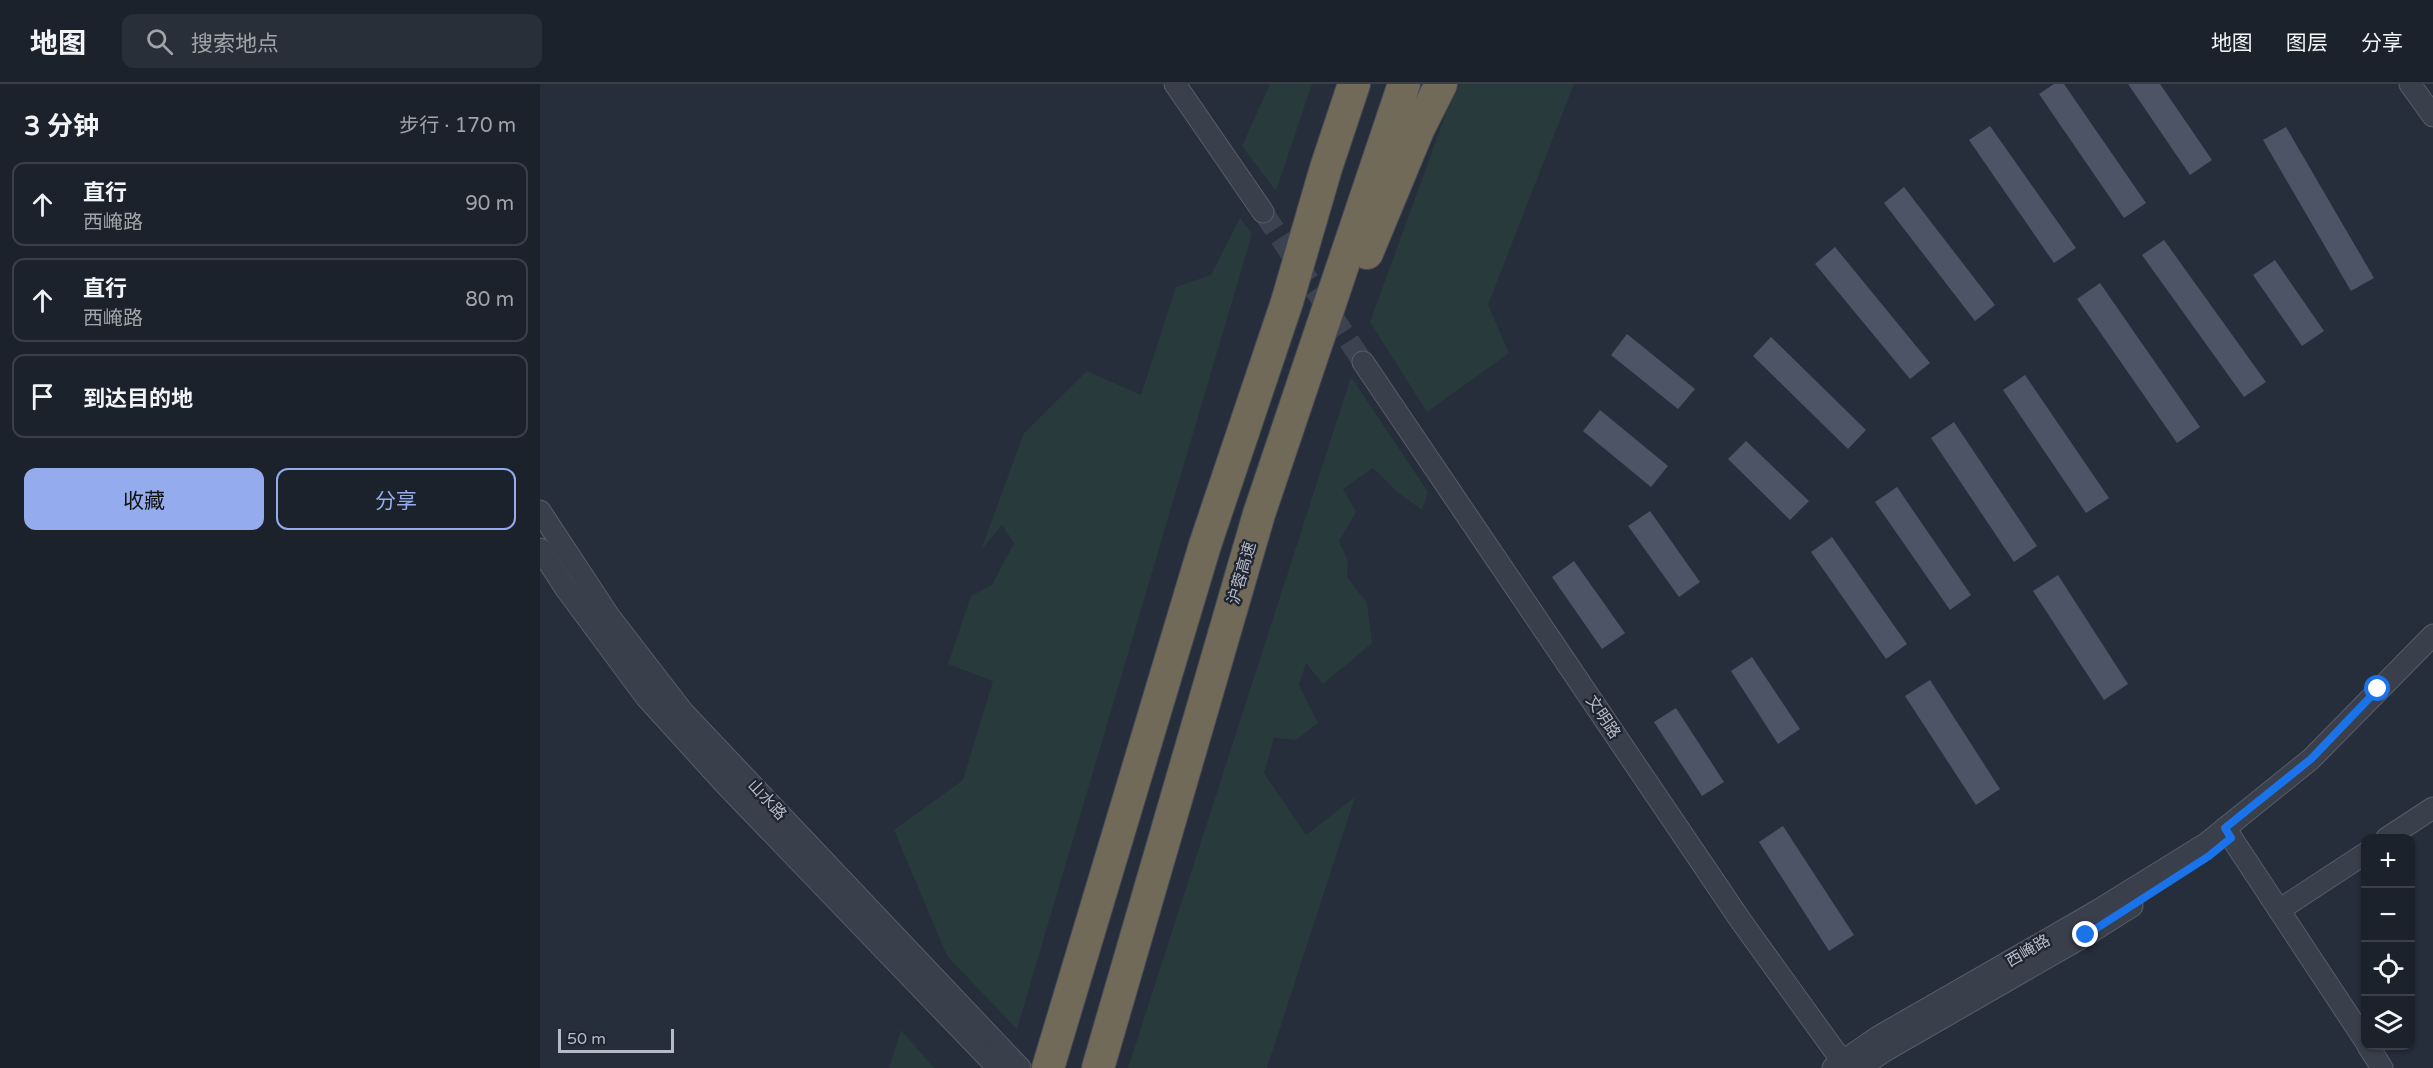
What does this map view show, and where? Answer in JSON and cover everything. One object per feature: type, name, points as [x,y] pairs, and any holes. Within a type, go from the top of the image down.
[{"type":"highway","points":[[1048,1068],[1205,545],[1287,302],[1326,168],[1354,84]]},
{"type":"highway","name":"沪蓉高速","points":[[1098,1068],[1259,514],[1404,84]]},
{"type":"highway","points":[[1259,514],[1418,130],[1441,84]]},
{"type":"street","points":[[1175,84],[1263,212]]},
{"type":"street","points":[[2410,84],[2433,116]]},
{"type":"street","name":"文明路","points":[[1363,362],[1741,921],[1846,1066]]},
{"type":"street","name":"山水路","points":[[540,511],[609,616],[683,712],[1020,1068]]},
{"type":"street","name":"山水路","points":[[540,549],[566,589],[646,697],[725,784],[998,1068]]},
{"type":"street","name":"西崦路","points":[[1846,1066],[1888,1049],[2086,935],[2209,856],[2228,833],[2311,759],[2433,635]]},
{"type":"street","name":"西崦路","points":[[2228,833],[2315,767],[2433,655]]},
{"type":"street","points":[[2393,834],[2433,808]]},
{"type":"street","points":[[2228,833],[2361,1036]]},
{"type":"street","points":[[2279,910],[2361,856]]},
{"type":"street","points":[[2370,1050],[2382,1068]]},
{"type":"shaded area","points":[[1270,84],[1312,84],[1276,191],[1242,146]]},
{"type":"shaded area","points":[[1460,84],[1574,84],[1488,305],[1509,353],[1427,412],[1370,322],[1449,105]]},
{"type":"shaded area","points":[[1240,218],[1252,234],[1017,1029],[947,956],[894,830],[963,780],[993,681],[948,664],[971,596],[992,585],[1014,543],[1002,525],[981,550],[1024,433],[1087,371],[1141,395],[1176,287],[1211,275]]},
{"type":"shaded area","points":[[1351,377],[1428,492],[1422,510],[1397,492],[1373,468],[1343,489],[1356,512],[1339,541],[1348,561],[1347,577],[1367,603],[1372,643],[1323,684],[1306,663],[1299,685],[1318,723],[1296,740],[1274,738],[1264,773],[1306,835],[1355,797],[1267,1068],[1128,1068]]},
{"type":"shaded area","points":[[901,1030],[934,1068],[889,1068]]},
{"type":"building","points":[[2054,84],[2064,84],[2146,203],[2124,218],[2039,94]]},
{"type":"building","points":[[2128,84],[2160,84],[2212,160],[2190,175]]},
{"type":"building","points":[[1990,126],[2076,248],[2054,263],[1969,140]]},
{"type":"building","points":[[2286,127],[2374,278],[2351,291],[2263,140]]},
{"type":"building","points":[[1904,187],[1995,305],[1975,321],[1884,203]]},
{"type":"building","points":[[2164,240],[2266,382],[2244,397],[2142,255]]},
{"type":"building","points":[[1835,247],[1930,363],[1910,379],[1815,264]]},
{"type":"building","points":[[2275,260],[2324,331],[2302,346],[2253,275]]},
{"type":"building","points":[[2100,283],[2200,427],[2177,443],[2077,299]]},
{"type":"building","points":[[1627,334],[1695,389],[1678,409],[1611,355]]},
{"type":"building","points":[[1771,337],[1866,430],[1848,449],[1753,356]]},
{"type":"building","points":[[2025,375],[2109,498],[2086,513],[2003,390]]},
{"type":"building","points":[[1600,410],[1668,466],[1651,487],[1583,431]]},
{"type":"building","points":[[1954,422],[2037,546],[2014,562],[1931,438]]},
{"type":"building","points":[[1746,441],[1809,501],[1790,520],[1728,459]]},
{"type":"building","points":[[1897,487],[1971,595],[1950,610],[1875,502]]},
{"type":"building","points":[[1650,511],[1700,582],[1679,597],[1628,526]]},
{"type":"building","points":[[1832,537],[1907,644],[1886,659],[1811,552]]},
{"type":"building","points":[[1574,561],[1625,633],[1602,649],[1552,577]]},
{"type":"building","points":[[2058,575],[2128,684],[2104,700],[2033,591]]},
{"type":"building","points":[[1752,657],[1800,729],[1778,744],[1731,671]]},
{"type":"building","points":[[1930,680],[2000,789],[1976,805],[1905,696]]},
{"type":"building","points":[[1676,708],[1724,782],[1702,796],[1654,722]]},
{"type":"building","points":[[1783,826],[1854,935],[1829,951],[1759,842]]},
{"type":"tunnel","points":[[1263,212],[1363,362]]},
{"type":"route","points":[[2086,935],[2209,856],[2231,838],[2225,828],[2311,759],[2378,689]]}]
